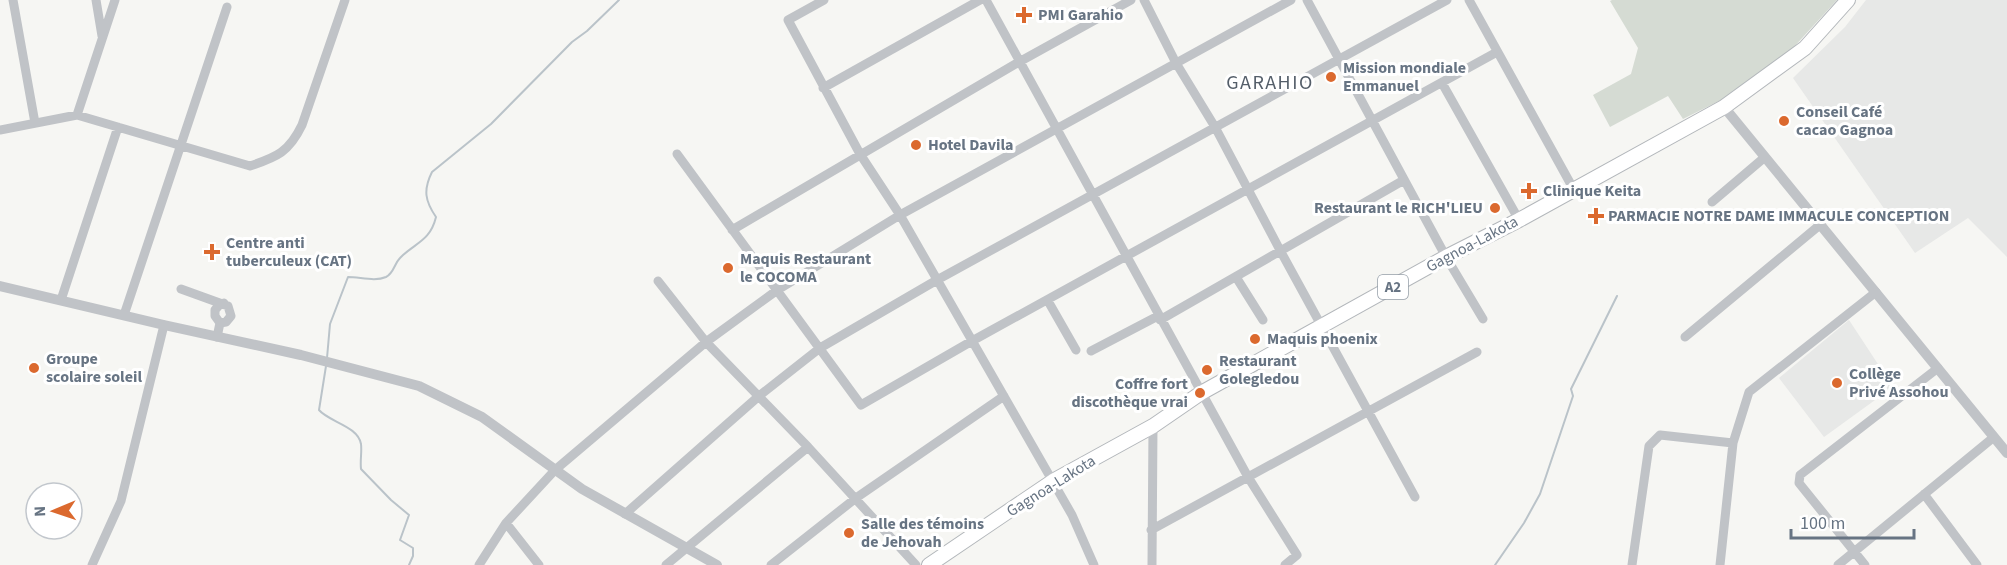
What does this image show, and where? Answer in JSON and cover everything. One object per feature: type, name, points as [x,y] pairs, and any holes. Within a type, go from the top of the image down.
[{"type":"main road","name":"Gagnoa-Lakota","points":[[929,565],[1053,481],[1153,426],[1201,393],[1724,107],[1805,48],[1848,0]]},
{"type":"street","points":[[13,0],[35,123]]},
{"type":"street","points":[[96,0],[102,38]]},
{"type":"street","points":[[77,115],[115,0]]},
{"type":"street","points":[[0,130],[77,115],[250,166],[276,158],[295,139],[302,125],[345,0]]},
{"type":"street","points":[[824,0],[788,20],[860,154],[900,215],[1053,481],[1094,565]]},
{"type":"street","points":[[823,88],[980,0]]},
{"type":"street","points":[[986,0],[1125,257],[1248,477],[1297,555],[1285,565]]},
{"type":"street","points":[[732,230],[1019,62],[1131,0]]},
{"type":"street","points":[[1144,0],[1176,63],[1215,127],[1415,497]]},
{"type":"street","points":[[479,565],[506,524],[555,470],[706,342],[776,291],[900,215],[1291,0]]},
{"type":"street","points":[[1307,0],[1446,257],[1483,319]]},
{"type":"street","points":[[625,514],[759,396],[820,348],[937,280],[1447,0]]},
{"type":"street","points":[[1469,0],[1574,190]]},
{"type":"street","points":[[124,315],[227,7]]},
{"type":"street","points":[[677,154],[861,405],[972,341],[1497,52]]},
{"type":"street","points":[[1442,83],[1519,220]]},
{"type":"street","points":[[1724,107],[2007,453]]},
{"type":"street","points":[[61,300],[118,127]]},
{"type":"street","points":[[1712,202],[1765,157]]},
{"type":"street","points":[[1091,351],[1236,277],[1404,180]]},
{"type":"street","points":[[1685,337],[1821,224]]},
{"type":"street","points":[[1236,277],[1263,320]]},
{"type":"street","points":[[658,281],[706,342],[808,447],[916,565]]},
{"type":"street","points":[[0,286],[323,360],[419,386],[482,417],[582,489],[717,565]]},
{"type":"street","points":[[181,289],[224,303],[215,310],[215,316],[220,323],[218,337]]},
{"type":"street","points":[[1720,565],[1733,443],[1749,393],[1876,292]]},
{"type":"street","points":[[1048,301],[1076,350]]},
{"type":"street","points":[[92,565],[120,501],[164,325]]},
{"type":"street","points":[[1151,530],[1477,351]]},
{"type":"street","points":[[1865,565],[1799,483],[1800,475],[1938,368]]},
{"type":"street","points":[[771,565],[856,498],[1004,396]]},
{"type":"street","points":[[1152,565],[1153,426]]},
{"type":"street","points":[[1632,565],[1649,446],[1660,435],[1733,443]]},
{"type":"street","points":[[1838,565],[1994,437]]},
{"type":"street","points":[[666,565],[808,447]]},
{"type":"street","points":[[1924,494],[1977,565]]},
{"type":"street","points":[[506,524],[539,565]]},
{"type":"shaded area","points":[[1837,0],[1792,49],[1721,100],[1683,119],[1668,96],[1610,127],[1593,95],[1631,74],[1638,48],[1610,1]]},
{"type":"shaded area","points":[[1866,0],[2007,0],[2007,257],[1968,218],[1915,253],[1793,78],[1845,27]]},
{"type":"shaded area","name":"Collège Privé Assohou","points":[[1849,320],[1893,387],[1824,437],[1779,378]]},
{"type":"waterway","points":[[327,358],[330,324],[348,277],[372,279],[386,277],[400,258],[430,232],[436,217],[429,206],[426,190],[432,172],[491,124],[572,42],[619,0]]},
{"type":"waterway","points":[[1495,565],[1524,523],[1540,494],[1573,396],[1571,389],[1617,296]]},
{"type":"waterway","points":[[326,366],[319,410],[355,433],[361,444],[361,469],[409,515],[400,540],[413,548],[413,556],[409,565]]},
{"type":"place","name":"PMI Garahio","points":[[1024,15]]},
{"type":"place","name":"Mission mondiale Emmanuel","points":[[1331,77]]},
{"type":"place","name":"Conseil Café cacao Gagnoa","points":[[1784,121]]},
{"type":"place","name":"Hotel Davila","points":[[916,145]]},
{"type":"place","name":"Clinique Keita","points":[[1529,191]]},
{"type":"place","name":"Restaurant le RICH'LIEU","points":[[1495,208]]},
{"type":"place","name":"PARMACIE NOTRE DAME IMMACULE CONCEPTION","points":[[1596,216]]},
{"type":"place","name":"Centre anti tuberculeux (CAT)","points":[[212,252]]},
{"type":"place","name":"Maquis Restaurant le COCOMA","points":[[728,268]]},
{"type":"place","name":"Maquis phoenix","points":[[1255,339]]},
{"type":"place","name":"Groupe scolaire soleil","points":[[34,368]]},
{"type":"place","name":"Restaurant Golegledou","points":[[1207,370]]},
{"type":"place","name":"Collège Privé Assohou","points":[[1837,383]]},
{"type":"place","name":"Coffre fort discothèque vrai","points":[[1200,393]]},
{"type":"place","name":"Salle des témoins de Jehovah","points":[[849,533]]},
{"type":"district","name":"GARAHIO","points":[[1270,83]]}]
